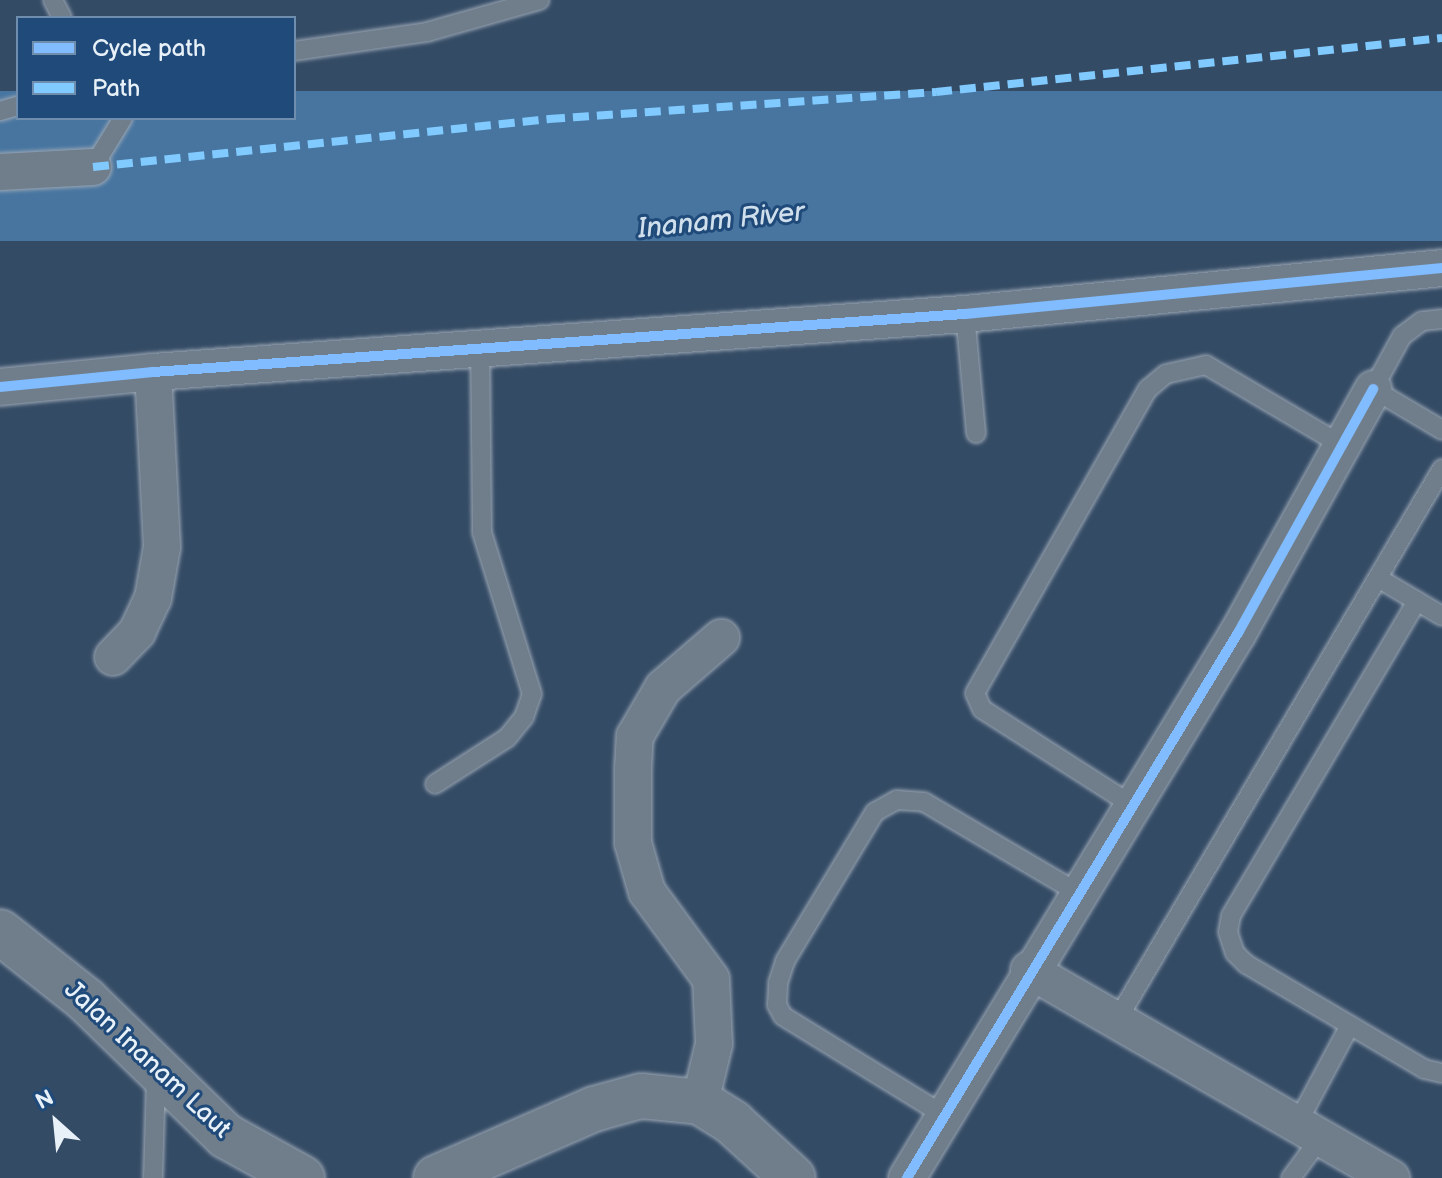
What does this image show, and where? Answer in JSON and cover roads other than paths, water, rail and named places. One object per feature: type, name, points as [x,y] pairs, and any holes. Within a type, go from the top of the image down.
[{"type":"street","points":[[0,172],[93,167]]},
{"type":"street","points":[[0,387],[480,347],[965,314],[1442,268]]},
{"type":"street","points":[[113,657],[137,632],[153,598],[162,547],[153,372]]},
{"type":"street","points":[[907,1178],[947,1117],[1029,970],[1238,633],[1373,389]]},
{"type":"street","points":[[700,1102],[714,1044],[711,979],[647,892],[633,843],[633,769],[635,736],[663,688],[721,638]]},
{"type":"street","name":"Jalan Inanam Laut","points":[[0,932],[86,1000],[226,1136],[302,1178]]},
{"type":"street","points":[[1029,970],[1391,1178]]},
{"type":"street","points":[[436,1178],[594,1109],[641,1096],[700,1102],[733,1123],[793,1178]]},
{"type":"lane","points":[[296,51],[427,32],[532,1]]},
{"type":"lane","points":[[93,167],[118,120]]},
{"type":"lane","points":[[965,314],[976,433]]},
{"type":"lane","points":[[1442,319],[1422,321],[1402,336],[1373,389],[1442,430]]},
{"type":"lane","points":[[435,784],[507,738],[524,717],[532,694],[482,532],[480,347]]},
{"type":"lane","points":[[1132,805],[982,709],[975,693],[1148,389],[1166,374],[1206,365],[1342,445]]},
{"type":"lane","points":[[1117,1020],[1442,469]]},
{"type":"lane","points":[[1378,578],[1442,616]]},
{"type":"lane","points":[[1417,601],[1231,916],[1230,942],[1246,964],[1424,1069],[1442,1073]]},
{"type":"lane","points":[[947,1117],[783,1016],[777,1005],[785,961],[875,812],[897,800],[924,802],[1077,892]]},
{"type":"lane","points":[[1291,1178],[1350,1025]]},
{"type":"lane","points":[[153,1178],[157,1070]]},
{"type":"water","name":"Inanam River","points":[[0,91],[16,91],[16,120],[296,120],[296,91],[1442,91],[1442,241],[0,241]]}]
